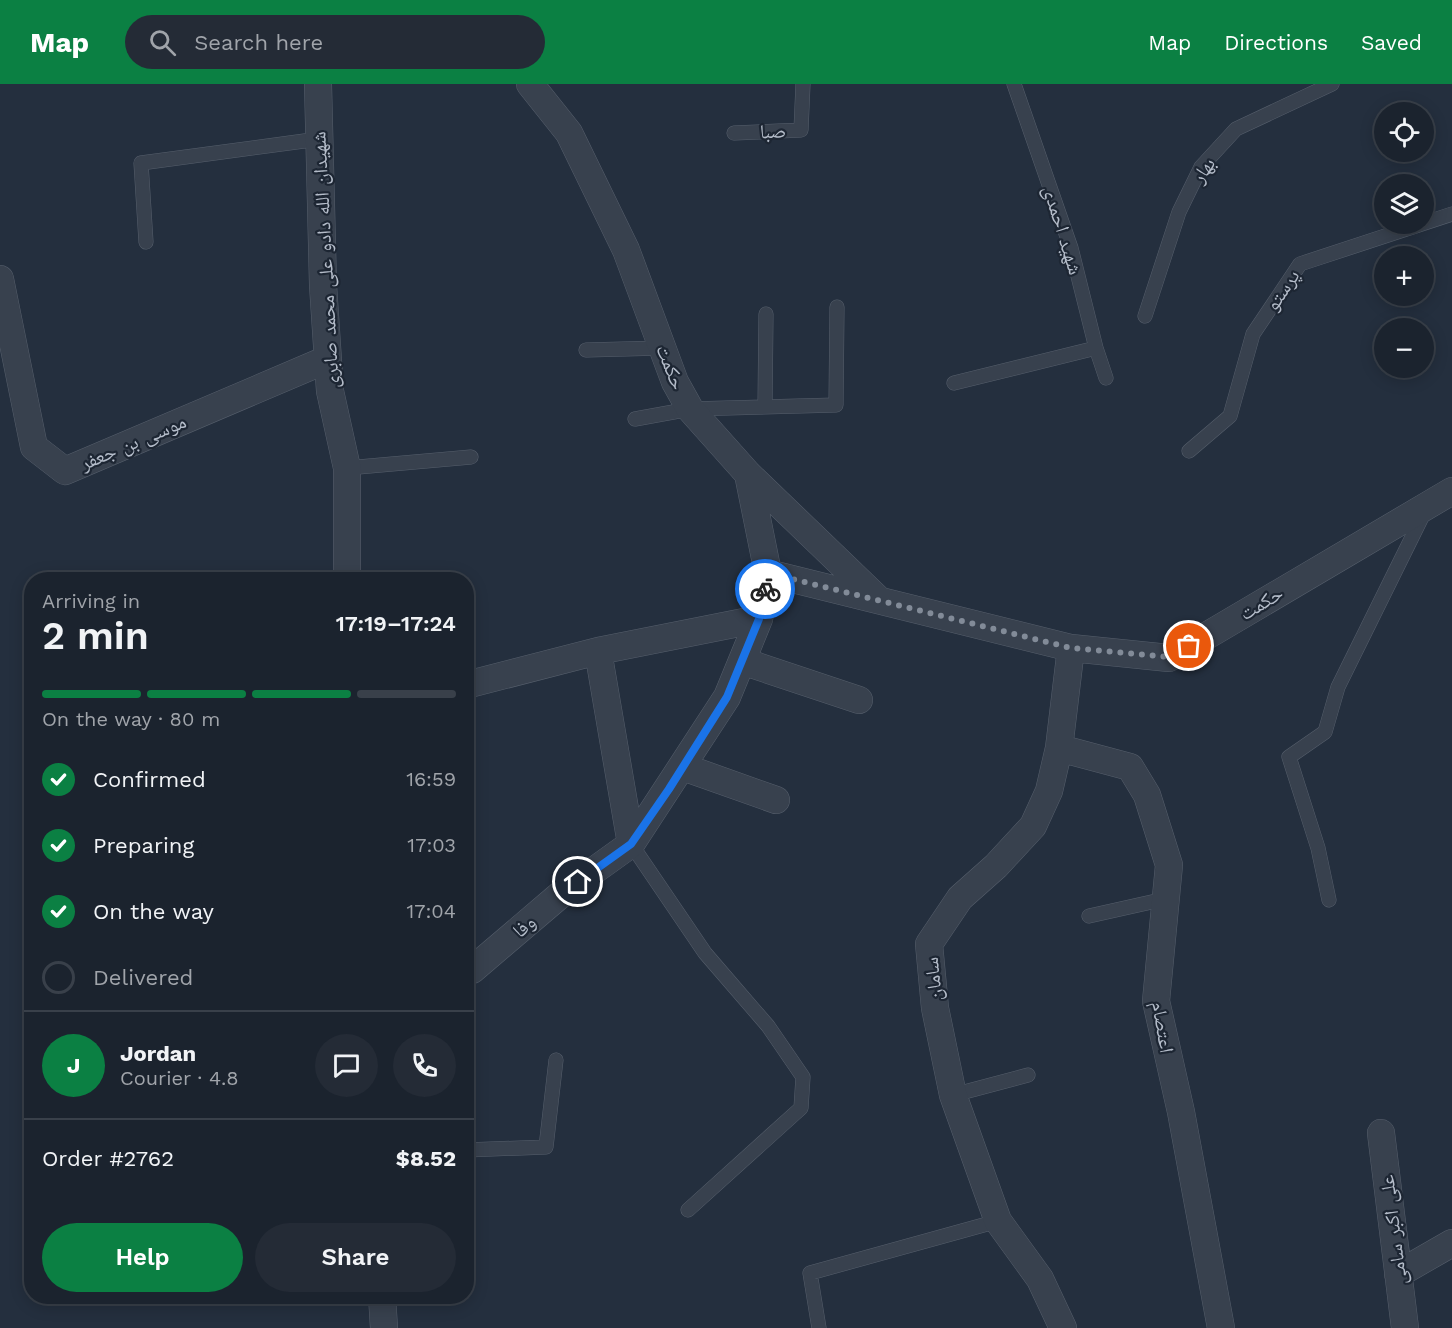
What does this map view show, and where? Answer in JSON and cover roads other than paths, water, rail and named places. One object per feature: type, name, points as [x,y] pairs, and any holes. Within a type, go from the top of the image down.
[{"type":"street","name":"شهیدان الله دادو علی محمد صابری","points":[[318,84],[322,285],[330,392],[347,468],[347,572]]},
{"type":"street","name":"حکمت","points":[[530,84],[569,133],[626,250],[675,382],[690,409],[748,474],[882,601]]},
{"type":"street","name":"موسی بن جعفر","points":[[2,289],[34,447],[65,471],[328,359]]},
{"type":"street","name":"وفا","points":[[474,968],[560,895],[631,844],[727,697],[759,619],[768,573],[748,474]]},
{"type":"street","name":"حکمت","points":[[768,573],[1071,648],[1169,657],[1452,491]]},
{"type":"street","points":[[474,683],[598,651],[759,619]]},
{"type":"street","name":"سامان","points":[[1063,1328],[1040,1279],[998,1221],[953,1095],[935,1008],[929,944],[960,898],[996,866],[1033,826],[1049,791],[1059,748],[1071,648]]},
{"type":"street","points":[[598,651],[631,844]]},
{"type":"street","points":[[742,661],[859,700]]},
{"type":"street","name":"اعتصام","points":[[1059,748],[1130,766],[1147,795],[1169,865],[1156,1001],[1181,1112],[1221,1328]]},
{"type":"street","points":[[683,766],[776,800]]},
{"type":"street","name":"علی اکبر سامی","points":[[1381,1133],[1405,1328]]},
{"type":"street","points":[[1398,1274],[1452,1243]]},
{"type":"street","points":[[382,1304],[384,1328]]},
{"type":"lane","name":"صبا","points":[[734,133],[801,130],[803,84]]},
{"type":"lane","name":"شهید احمدی","points":[[1014,84],[1071,248],[1096,348],[1106,378]]},
{"type":"lane","name":"بهار","points":[[1145,316],[1179,212],[1201,166],[1236,129],[1332,84]]},
{"type":"lane","points":[[146,242],[141,163],[319,140]]},
{"type":"lane","name":"پرستو","points":[[1189,451],[1230,416],[1253,334],[1300,264],[1452,214]]},
{"type":"lane","points":[[635,419],[690,409],[836,405],[837,307]]},
{"type":"lane","points":[[765,407],[766,314]]},
{"type":"lane","points":[[586,350],[662,348]]},
{"type":"lane","points":[[954,383],[1096,348]]},
{"type":"lane","points":[[347,468],[471,457]]},
{"type":"lane","points":[[1329,900],[1318,848],[1289,757],[1325,732],[1338,687],[1428,503]]},
{"type":"lane","points":[[631,844],[705,953],[768,1026],[803,1077],[801,1108],[688,1210]]},
{"type":"lane","points":[[1089,916],[1165,899]]},
{"type":"lane","points":[[474,1150],[546,1147],[556,1060]]},
{"type":"lane","points":[[953,1095],[1028,1075]]},
{"type":"lane","points":[[819,1328],[810,1274],[998,1221]]}]
